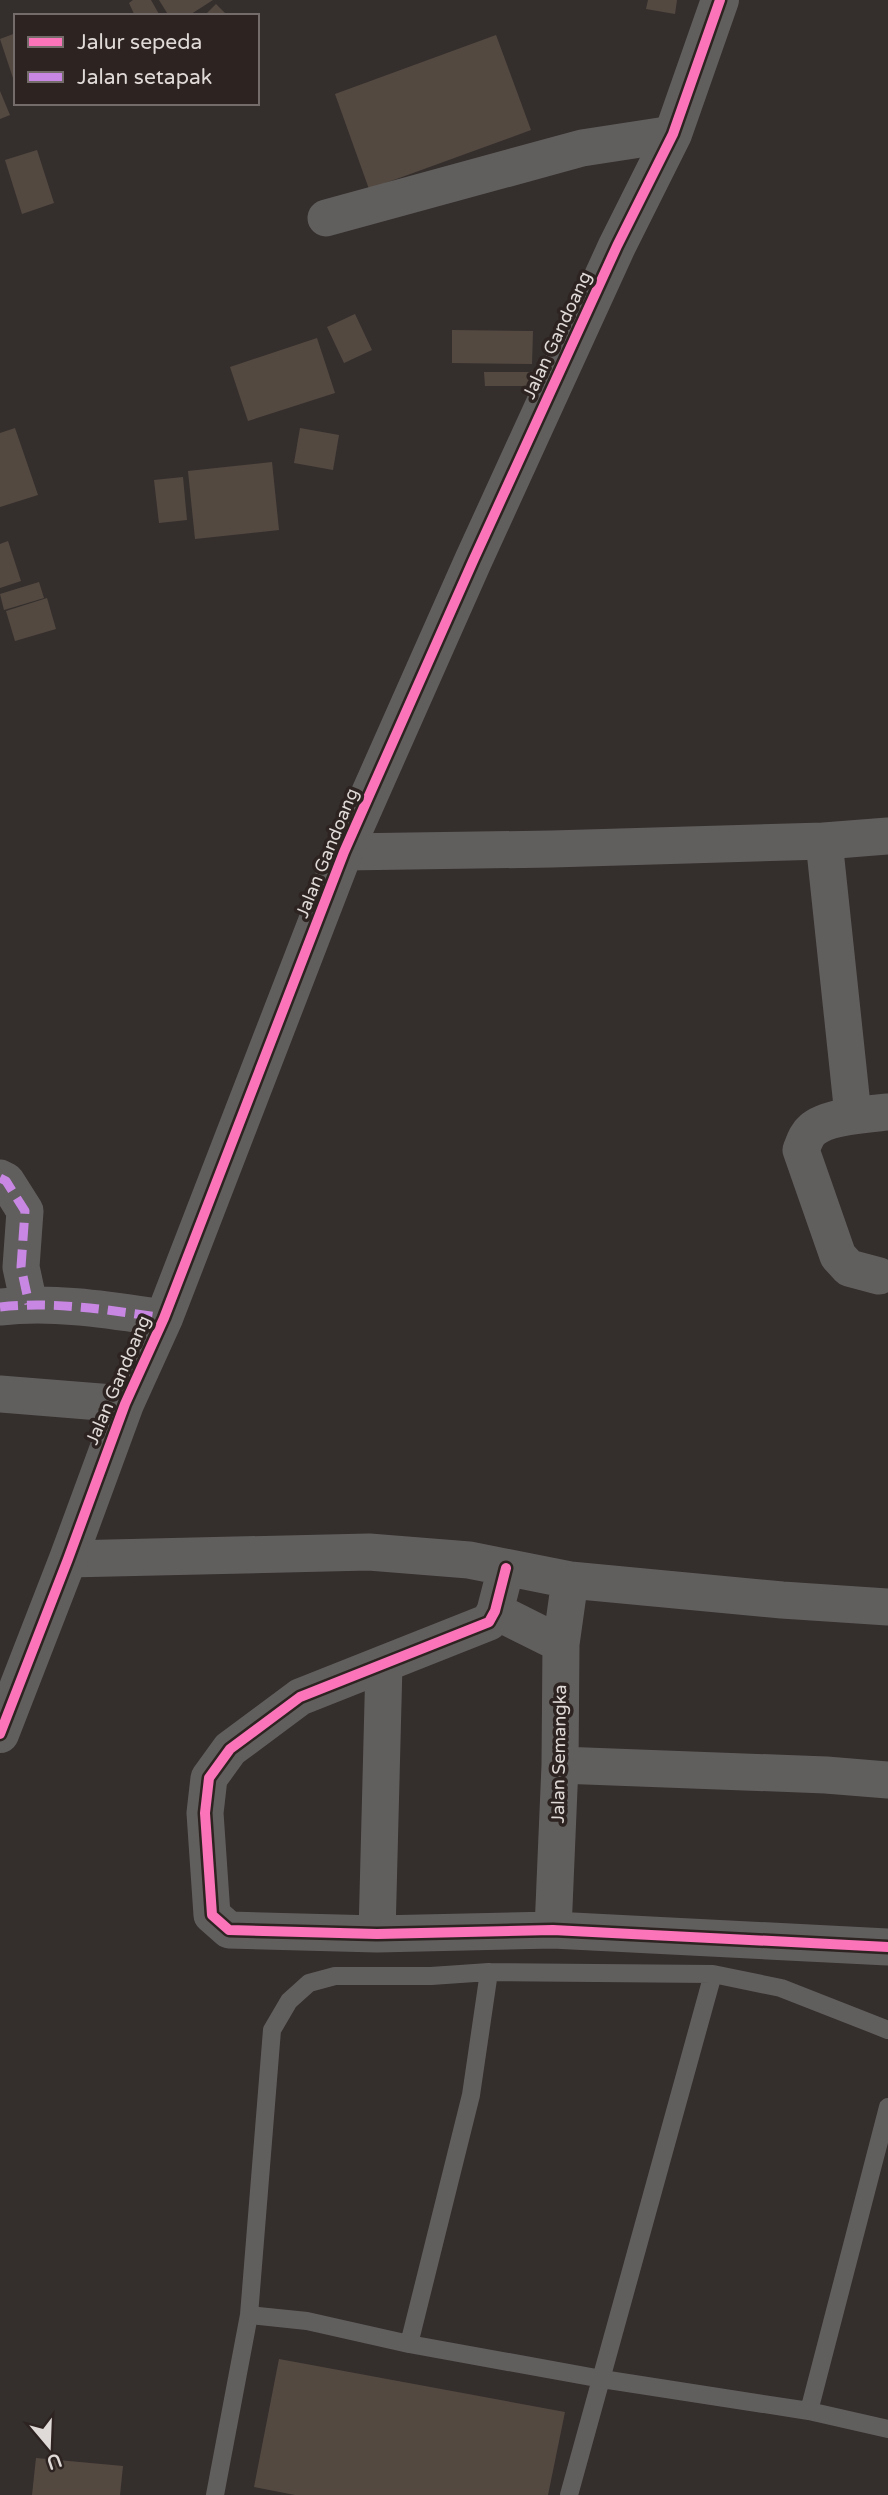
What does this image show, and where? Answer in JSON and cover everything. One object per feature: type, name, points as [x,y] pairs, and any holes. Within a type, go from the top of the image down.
[{"type":"street","name":"Jalan Gandoang","points":[[0,1734],[125,1404],[164,1318],[344,852],[472,561],[617,246],[673,134],[720,0]]},
{"type":"street","points":[[327,218],[582,148],[673,134]]},
{"type":"street","points":[[344,852],[552,849],[824,841],[888,836]]},
{"type":"street","points":[[824,841],[871,1114],[818,1126],[810,1131],[801,1150],[838,1256],[849,1268],[879,1276]]},
{"type":"street","points":[[0,1178],[6,1181],[25,1211],[15,1305],[98,1308],[164,1318]]},
{"type":"street","points":[[0,1394],[125,1404]]},
{"type":"street","points":[[68,1559],[369,1552],[468,1560],[570,1580],[888,1607]]},
{"type":"street","points":[[506,1568],[495,1611],[489,1622],[300,1697],[230,1749],[209,1778],[205,1813],[212,1915],[219,1923],[229,1930],[377,1934],[553,1930],[888,1947]]},
{"type":"street","name":"Jalan Semangka","points":[[553,1930],[560,1765],[561,1644],[570,1580]]},
{"type":"street","points":[[495,1611],[561,1644]]},
{"type":"street","points":[[377,1934],[384,1664]]},
{"type":"street","points":[[560,1765],[826,1775],[888,1780]]},
{"type":"lane","points":[[409,2343],[471,2095],[489,1972]]},
{"type":"lane","points":[[215,2495],[249,2315],[272,2030],[289,2001],[309,1983],[335,1976],[431,1976],[489,1972],[713,1974],[781,1988],[888,2030]]},
{"type":"lane","points":[[569,2495],[713,1974]]},
{"type":"lane","points":[[809,2411],[888,2107]]},
{"type":"lane","points":[[249,2315],[307,2320],[409,2343],[602,2379],[809,2411],[888,2429]]},
{"type":"building","points":[[133,0],[151,0],[159,14],[134,14],[129,3]]},
{"type":"building","points":[[159,0],[213,0],[191,14],[168,14]]},
{"type":"building","points":[[648,0],[677,0],[675,14],[646,9]]},
{"type":"building","points":[[216,4],[226,14],[206,14]]},
{"type":"building","points":[[14,34],[14,81],[0,39]]},
{"type":"building","points":[[496,35],[531,130],[369,189],[335,94]]},
{"type":"building","points":[[0,91],[10,115],[0,119]]},
{"type":"building","points":[[37,150],[54,203],[22,214],[5,160]]},
{"type":"building","points":[[355,314],[372,350],[344,363],[327,327]]},
{"type":"building","points":[[452,330],[533,331],[532,364],[452,363]]},
{"type":"building","points":[[317,338],[335,393],[248,421],[230,367]]},
{"type":"building","points":[[484,372],[530,372],[530,386],[485,386]]},
{"type":"building","points":[[15,428],[38,495],[0,507],[0,433]]},
{"type":"building","points":[[300,428],[339,435],[333,470],[294,463]]},
{"type":"building","points":[[272,462],[279,530],[195,539],[188,471]]},
{"type":"building","points":[[183,477],[187,520],[159,523],[154,480]]},
{"type":"building","points":[[8,541],[21,581],[0,588],[0,544]]},
{"type":"building","points":[[39,582],[44,598],[4,610],[0,594]]},
{"type":"building","points":[[47,598],[56,629],[15,641],[6,611]]},
{"type":"building","points":[[279,2359],[565,2412],[548,2495],[295,2495],[254,2487]]},
{"type":"building","points":[[36,2458],[123,2466],[120,2495],[32,2495]]},
{"type":"marked path","points":[[0,1178],[6,1181],[25,1211],[21,1267],[29,1304]]},
{"type":"marked path","points":[[0,1307],[62,1306],[164,1318]]},
{"type":"cycle path","points":[[0,1734],[125,1404],[164,1318],[344,852],[617,246],[673,134],[720,0]]},
{"type":"cycle path","points":[[506,1568],[495,1611],[489,1622],[300,1697],[230,1749],[209,1778],[205,1813],[212,1915],[229,1930],[377,1934],[553,1930],[888,1947]]}]
